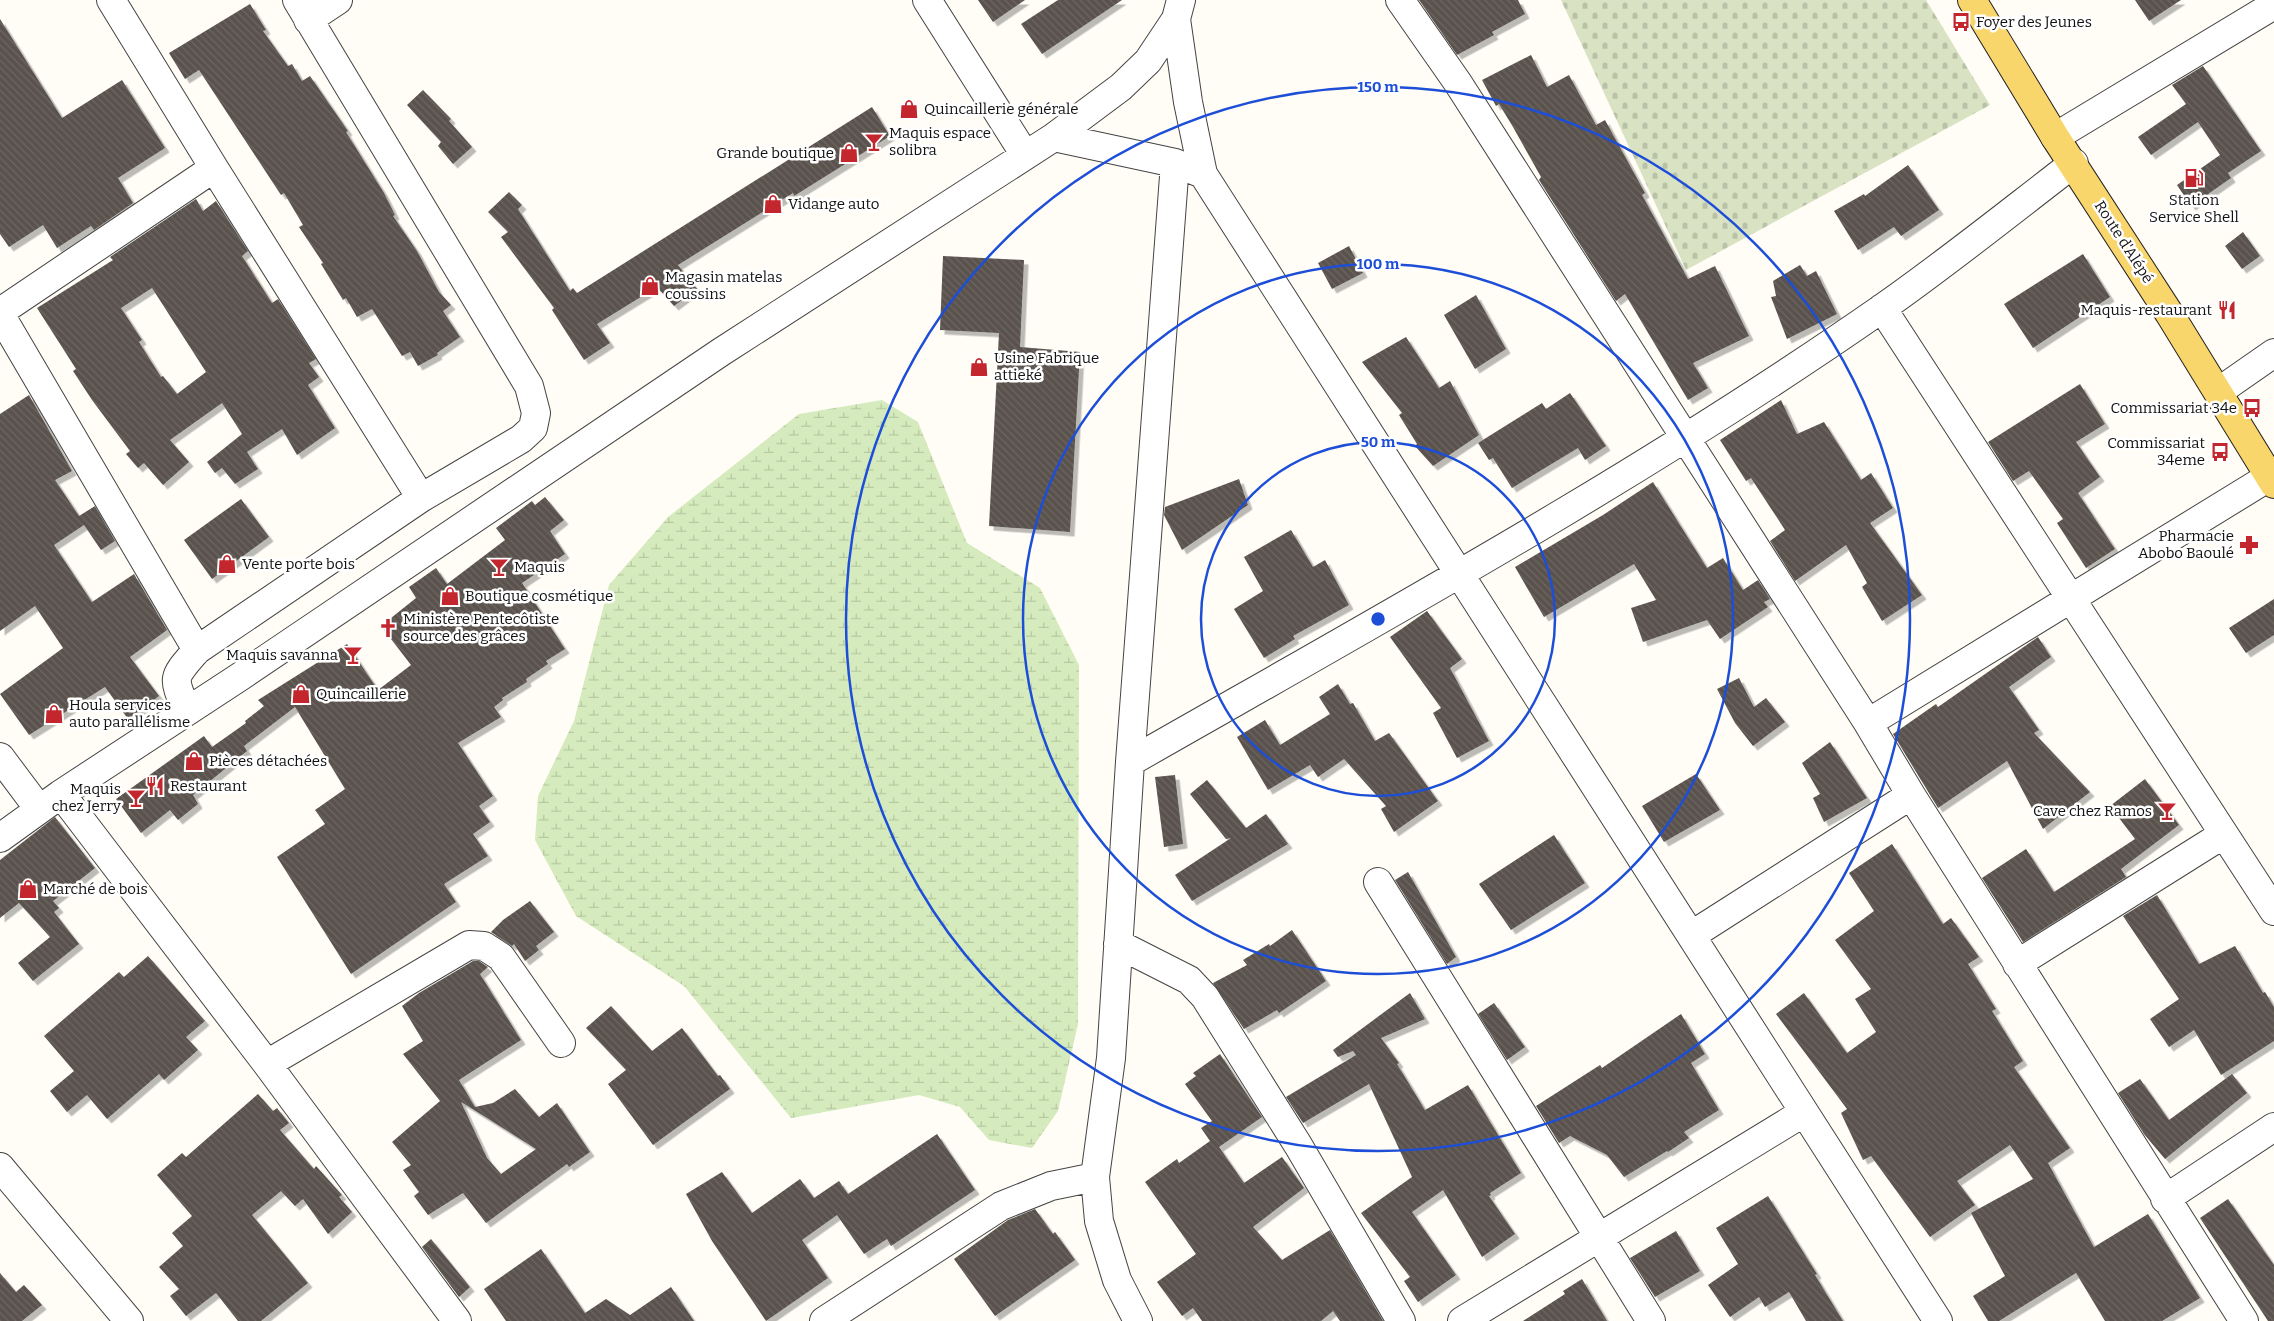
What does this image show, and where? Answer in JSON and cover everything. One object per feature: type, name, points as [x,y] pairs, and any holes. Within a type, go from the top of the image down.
[{"type":"main road","name":"Route d'Alépé","points":[[1972,0],[2055,137],[2074,163],[2272,480]]},
{"type":"street","points":[[111,0],[214,168],[422,498]]},
{"type":"street","points":[[187,711],[176,684],[179,671],[197,650],[422,498],[521,439],[533,428],[536,413],[528,386],[303,10],[338,0]]},
{"type":"street","points":[[927,0],[1025,155]]},
{"type":"street","points":[[1400,0],[1458,83],[1868,723],[2017,964],[2244,1321]]},
{"type":"street","points":[[0,838],[50,802],[721,352],[1054,137],[1121,87],[1148,62],[1181,5]]},
{"type":"street","points":[[1181,5],[1188,102],[1203,174],[1938,1321]]},
{"type":"street","points":[[2055,137],[2274,5]]},
{"type":"street","points":[[1054,137],[1175,163],[1203,174]]},
{"type":"street","points":[[1138,1321],[1117,1280],[1099,1221],[1095,1178],[1111,1058],[1130,762],[1175,163]]},
{"type":"street","points":[[1130,762],[1460,573],[1685,438],[1882,308],[2074,163]]},
{"type":"street","points":[[197,650],[0,313],[214,168]]},
{"type":"street","points":[[1882,308],[2274,911]]},
{"type":"street","points":[[2218,392],[2274,353]]},
{"type":"street","points":[[1868,723],[2071,597],[2272,480]]},
{"type":"street","points":[[0,757],[50,802],[266,1064],[457,1321]]},
{"type":"street","points":[[1692,935],[1911,795]]},
{"type":"street","points":[[2017,964],[2224,834]]},
{"type":"street","points":[[1378,882],[1651,1321]]},
{"type":"street","points":[[1118,944],[1189,980],[1205,997],[1298,1145],[1401,1321]]},
{"type":"street","points":[[266,1064],[469,945],[484,946],[500,958],[561,1044]]},
{"type":"street","points":[[1462,1321],[1804,1113]]},
{"type":"street","points":[[2165,1199],[2274,1127]]},
{"type":"street","points":[[0,1166],[129,1321]]},
{"type":"street","points":[[824,1321],[1001,1206],[1051,1186],[1095,1178]]},
{"type":"green space","points":[[1561,0],[1926,0],[1990,105],[1686,270]]},
{"type":"green space","points":[[882,400],[918,422],[967,543],[1040,588],[1079,665],[1078,1024],[1058,1111],[1032,1148],[989,1140],[960,1107],[919,1095],[791,1118],[684,986],[576,916],[535,840],[538,796],[574,721],[609,585],[668,517],[799,414]]},
{"type":"building","points":[[978,0],[1025,0],[993,22]]},
{"type":"building","points":[[1058,0],[1122,0],[1042,54],[1021,24]]},
{"type":"building","points":[[1419,0],[1518,0],[1525,14],[1492,32],[1494,35],[1457,55]]},
{"type":"building","points":[[2135,0],[2181,0],[2149,21]]},
{"type":"building","points":[[250,4],[266,30],[263,31],[288,66],[292,64],[302,81],[310,76],[348,131],[346,132],[384,193],[395,215],[393,216],[417,251],[439,292],[451,305],[443,311],[460,337],[437,353],[438,355],[418,366],[410,352],[402,356],[372,309],[357,317],[346,298],[343,300],[321,264],[323,263],[299,227],[303,225],[284,193],[281,195],[199,70],[185,79],[169,53]]},
{"type":"building","points":[[0,19],[62,118],[122,80],[165,148],[118,178],[133,203],[94,230],[91,226],[57,248],[43,225],[9,247],[0,234]]},
{"type":"building","points":[[1531,55],[1547,87],[1569,75],[1596,125],[1605,120],[1645,193],[1642,195],[1688,279],[1715,266],[1749,336],[1693,363],[1708,388],[1688,400],[1625,294],[1616,301],[1539,180],[1541,177],[1513,127],[1499,104],[1496,106],[1482,80]]},
{"type":"building","points":[[2203,66],[2261,151],[2228,173],[2231,178],[2191,206],[2177,185],[2220,155],[2198,122],[2151,155],[2138,137],[2186,104],[2172,85]]},
{"type":"building","points":[[423,90],[451,119],[449,121],[472,147],[453,164],[438,146],[441,142],[407,105]]},
{"type":"building","points":[[872,107],[890,136],[794,196],[793,193],[678,265],[697,289],[674,306],[657,287],[597,324],[610,343],[584,360],[552,310],[554,308],[501,237],[508,232],[488,212],[509,192],[522,205],[518,209],[570,291],[573,288],[577,293]]},
{"type":"building","points":[[1908,165],[1939,210],[1901,236],[1894,227],[1858,250],[1834,211],[1864,194],[1865,196]]},
{"type":"building","points":[[196,199],[203,211],[216,201],[248,251],[242,256],[272,303],[278,299],[316,359],[309,363],[319,377],[308,385],[335,428],[297,455],[282,429],[247,452],[258,469],[235,484],[222,468],[215,473],[207,462],[242,434],[222,403],[170,440],[189,462],[163,485],[144,463],[138,468],[126,454],[130,451],[73,371],[76,369],[37,308],[113,260],[110,257]],"holes":[[[152,288],[206,372],[177,394],[163,376],[161,377],[139,342],[142,340],[121,308]]]},
{"type":"building","points":[[2243,232],[2260,256],[2242,269],[2225,246]]},
{"type":"building","points":[[1349,246],[1363,273],[1332,289],[1318,263]]},
{"type":"building","points":[[2083,254],[2110,297],[2033,348],[2004,304]]},
{"type":"building","points":[[943,256],[1024,260],[1020,347],[1080,352],[1070,532],[989,526],[999,333],[940,330]]},
{"type":"building","points":[[1800,265],[1807,276],[1816,271],[1837,314],[1787,339],[1771,297],[1776,296],[1773,281]]},
{"type":"building","points":[[1476,295],[1506,349],[1475,369],[1444,315]]},
{"type":"building","points":[[1406,337],[1439,388],[1450,381],[1479,435],[1433,466],[1415,446],[1417,444],[1399,415],[1402,413],[1362,362]]},
{"type":"building","points":[[2080,384],[2105,424],[2076,442],[2100,477],[2078,493],[2115,549],[2086,568],[2057,523],[2063,519],[2029,471],[2013,481],[1988,442]]},
{"type":"building","points":[[1570,393],[1606,446],[1585,460],[1578,448],[1512,488],[1493,458],[1489,460],[1478,443],[1542,403],[1546,409]]},
{"type":"building","points":[[29,395],[72,471],[55,480],[79,516],[95,506],[115,541],[101,550],[84,525],[54,545],[92,602],[134,574],[167,630],[130,657],[159,696],[128,719],[105,687],[29,735],[0,694],[63,648],[35,606],[0,631],[0,414]]},
{"type":"building","points":[[1781,400],[1797,434],[1824,422],[1861,480],[1871,473],[1893,508],[1870,523],[1922,595],[1882,621],[1862,587],[1867,583],[1846,545],[1795,581],[1770,541],[1785,530],[1751,478],[1746,481],[1720,440]]},
{"type":"building","points":[[1239,479],[1248,505],[1182,550],[1164,515],[1165,507]]},
{"type":"building","points":[[1653,482],[1707,568],[1723,558],[1743,590],[1758,580],[1770,599],[1764,602],[1768,607],[1720,639],[1707,620],[1643,642],[1631,608],[1656,600],[1634,564],[1544,617],[1515,567],[1603,515]]},
{"type":"building","points":[[545,497],[564,520],[550,531],[565,554],[522,583],[565,649],[546,661],[548,664],[526,679],[527,682],[502,698],[503,700],[494,707],[501,717],[458,743],[493,796],[479,806],[490,822],[473,834],[488,856],[444,884],[456,902],[351,974],[277,857],[325,824],[315,810],[345,789],[295,707],[244,746],[247,751],[193,795],[198,804],[178,820],[170,810],[141,833],[116,799],[204,736],[212,747],[246,723],[245,721],[264,706],[258,700],[347,644],[378,690],[411,665],[381,626],[416,598],[409,587],[436,568],[447,584],[505,540],[496,528],[532,501],[535,505]]},
{"type":"building","points":[[241,499],[269,537],[212,579],[184,540]]},
{"type":"building","points":[[1291,530],[1313,567],[1325,560],[1349,605],[1293,636],[1295,639],[1264,658],[1234,609],[1263,591],[1244,557]]},
{"type":"building","points":[[2274,599],[2274,635],[2246,653],[2229,628]]},
{"type":"building","points":[[1427,611],[1462,659],[1450,668],[1489,741],[1457,758],[1433,713],[1441,708],[1390,637]]},
{"type":"building","points":[[2038,637],[2051,657],[2009,687],[2039,730],[2034,733],[2090,792],[2043,829],[2007,761],[1938,808],[1893,734],[1936,704],[1938,707]]},
{"type":"building","points":[[1739,678],[1754,707],[1766,698],[1785,722],[1753,746],[1735,723],[1717,689]]},
{"type":"building","points":[[1338,684],[1350,704],[1353,703],[1375,741],[1389,733],[1438,801],[1394,832],[1381,809],[1386,806],[1344,759],[1318,777],[1310,765],[1268,790],[1237,737],[1265,720],[1280,745],[1330,714],[1319,697]]},
{"type":"building","points":[[1830,742],[1867,798],[1824,822],[1813,798],[1820,794],[1802,763]]},
{"type":"building","points":[[1696,774],[1720,810],[1664,842],[1642,806]]},
{"type":"building","points":[[1175,775],[1183,844],[1164,847],[1155,777]]},
{"type":"building","points":[[2145,779],[2179,825],[2121,869],[2126,877],[2023,942],[1982,878],[2026,849],[2054,892],[2135,839],[2110,806]]},
{"type":"building","points":[[1207,780],[1246,828],[1266,814],[1288,844],[1192,901],[1175,875],[1231,838],[1226,839],[1190,794]]},
{"type":"building","points":[[55,817],[95,868],[53,901],[59,908],[54,912],[79,944],[33,981],[18,963],[50,937],[19,903],[0,918],[0,860]]},
{"type":"building","points":[[1554,835],[1585,883],[1511,930],[1479,884]]},
{"type":"building","points":[[1892,844],[1943,924],[1951,918],[1979,957],[1968,964],[1996,1009],[1992,1011],[2023,1061],[2014,1067],[2070,1148],[2048,1163],[2094,1247],[2148,1214],[2200,1298],[2162,1321],[2105,1321],[2076,1273],[1999,1321],[1988,1321],[1973,1296],[2005,1276],[1971,1213],[2033,1179],[2010,1145],[1957,1181],[1975,1205],[1930,1237],[1871,1156],[1863,1160],[1841,1113],[1847,1109],[1776,1014],[1804,993],[1847,1053],[1876,1032],[1855,999],[1871,989],[1835,940],[1874,911],[1849,873]]},
{"type":"building","points":[[1408,872],[1456,957],[1447,964],[1395,880]]},
{"type":"building","points":[[2157,895],[2199,964],[2235,946],[2263,993],[2265,992],[2274,1007],[2274,1041],[2221,1075],[2194,1030],[2169,1047],[2150,1019],[2179,999],[2123,916]]},
{"type":"building","points":[[530,901],[554,932],[536,946],[539,950],[525,961],[514,944],[512,946],[491,932],[503,920]]},
{"type":"building","points":[[1292,930],[1326,981],[1279,1013],[1277,1010],[1244,1029],[1213,983],[1247,965],[1243,960],[1269,944],[1270,946]]},
{"type":"building","points":[[148,956],[205,1021],[186,1037],[198,1050],[164,1080],[159,1074],[107,1119],[87,1095],[67,1112],[50,1091],[74,1071],[44,1036],[119,972],[124,977]]},
{"type":"building","points":[[473,961],[479,961],[488,967],[480,974],[521,1040],[459,1080],[475,1107],[493,1103],[515,1089],[539,1117],[557,1103],[590,1152],[569,1167],[567,1164],[486,1223],[463,1193],[428,1215],[414,1196],[419,1192],[403,1170],[411,1165],[392,1142],[440,1101],[403,1054],[423,1041],[402,1006],[419,993]],"holes":[[[461,1102],[536,1149],[501,1174],[487,1158]]]},
{"type":"building","points":[[1410,993],[1425,1019],[1381,1038],[1399,1063],[1397,1064],[1425,1110],[1468,1085],[1521,1173],[1490,1193],[1491,1195],[1489,1196],[1515,1234],[1482,1257],[1443,1190],[1412,1212],[1456,1275],[1418,1302],[1404,1281],[1410,1277],[1361,1213],[1412,1177],[1369,1084],[1303,1123],[1286,1097],[1356,1055],[1353,1051],[1338,1057],[1333,1050]]},
{"type":"building","points":[[1494,1003],[1525,1047],[1507,1060],[1478,1014]]},
{"type":"building","points":[[611,1006],[652,1051],[682,1028],[730,1089],[653,1145],[608,1084],[626,1070],[586,1028]]},
{"type":"building","points":[[1681,1014],[1705,1054],[1691,1063],[1719,1110],[1684,1132],[1689,1138],[1624,1177],[1607,1155],[1570,1136],[1559,1143],[1536,1106],[1600,1065],[1602,1068]]},
{"type":"building","points":[[1220,1054],[1262,1117],[1219,1147],[1244,1183],[1282,1157],[1304,1188],[1253,1227],[1282,1260],[1330,1230],[1383,1321],[1340,1321],[1333,1311],[1321,1321],[1202,1321],[1193,1308],[1182,1316],[1157,1282],[1196,1254],[1145,1182],[1177,1159],[1179,1163],[1210,1141],[1201,1128],[1212,1121],[1185,1084],[1196,1076],[1193,1073]]},
{"type":"building","points":[[2232,1074],[2247,1093],[2165,1159],[2144,1134],[2118,1093],[2140,1079],[2169,1120]]},
{"type":"building","points":[[258,1094],[273,1111],[277,1108],[289,1123],[280,1130],[314,1169],[316,1166],[342,1195],[339,1197],[352,1212],[328,1234],[303,1199],[295,1206],[281,1191],[252,1215],[308,1283],[261,1321],[238,1321],[216,1293],[186,1316],[170,1296],[179,1289],[159,1267],[183,1246],[172,1233],[192,1216],[157,1175],[182,1153],[186,1157]]},
{"type":"building","points":[[937,1134],[975,1190],[891,1246],[887,1239],[864,1254],[837,1215],[802,1240],[828,1278],[766,1321],[712,1241],[686,1194],[722,1172],[752,1213],[800,1179],[814,1198],[839,1181],[848,1194]]},
{"type":"building","points":[[1768,1196],[1817,1274],[1815,1275],[1843,1321],[1806,1321],[1789,1292],[1765,1307],[1759,1297],[1730,1317],[1708,1285],[1738,1264],[1716,1228]]},
{"type":"building","points":[[2228,1199],[2274,1265],[2274,1321],[2268,1321],[2200,1218]]},
{"type":"building","points":[[1035,1209],[1053,1234],[1055,1232],[1075,1260],[995,1316],[954,1259],[1008,1220]]},
{"type":"building","points":[[1676,1231],[1700,1271],[1655,1297],[1630,1258]]},
{"type":"building","points":[[431,1239],[470,1287],[459,1297],[422,1247]]},
{"type":"building","points":[[541,1249],[585,1313],[606,1299],[630,1315],[671,1287],[694,1321],[506,1321],[484,1289]]},
{"type":"building","points":[[0,1273],[16,1292],[24,1285],[42,1305],[22,1321],[0,1321]]},
{"type":"building","points":[[1582,1279],[1607,1321],[1523,1321],[1565,1294],[1563,1291]]},
{"type":"place","name":"Foyer des Jeunes","points":[[1961,22]]},
{"type":"place","name":"Quincaillerie générale","points":[[909,109]]},
{"type":"place","name":"Maquis espace solibra","points":[[874,142]]},
{"type":"place","name":"Grande boutique","points":[[849,153]]},
{"type":"place","name":"Station Service Shell","points":[[2194,178]]},
{"type":"place","name":"Vidange auto","points":[[773,204]]},
{"type":"place","name":"Magasin matelas coussins","points":[[650,286]]},
{"type":"place","name":"Maquis-restaurant","points":[[2227,310]]},
{"type":"place","name":"Usine Fabrique attieké","points":[[979,367]]},
{"type":"place","name":"Commissariat 34e","points":[[2252,408]]},
{"type":"place","name":"Commissariat 34eme","points":[[2220,452]]},
{"type":"place","name":"Pharmacie Abobo Baoulé","points":[[2249,545]]},
{"type":"place","name":"Vente porte bois","points":[[227,564]]},
{"type":"place","name":"Maquis","points":[[499,567]]},
{"type":"place","name":"Boutique cosmétique","points":[[450,596]]},
{"type":"place","name":"Ministère Pentecôtiste source des grâces","points":[[388,628]]},
{"type":"place","name":"Maquis savanna","points":[[353,655]]},
{"type":"place","name":"Quincaillerie","points":[[301,694]]},
{"type":"place","name":"Houla services auto parallélisme","points":[[54,714]]},
{"type":"place","name":"Pièces détachées","points":[[194,761]]},
{"type":"place","name":"Restaurant","points":[[155,786]]},
{"type":"place","name":"Maquis chez Jerry","points":[[136,798]]},
{"type":"place","name":"Cave chez Ramos","points":[[2167,811]]},
{"type":"place","name":"Marché de bois","points":[[28,889]]}]
